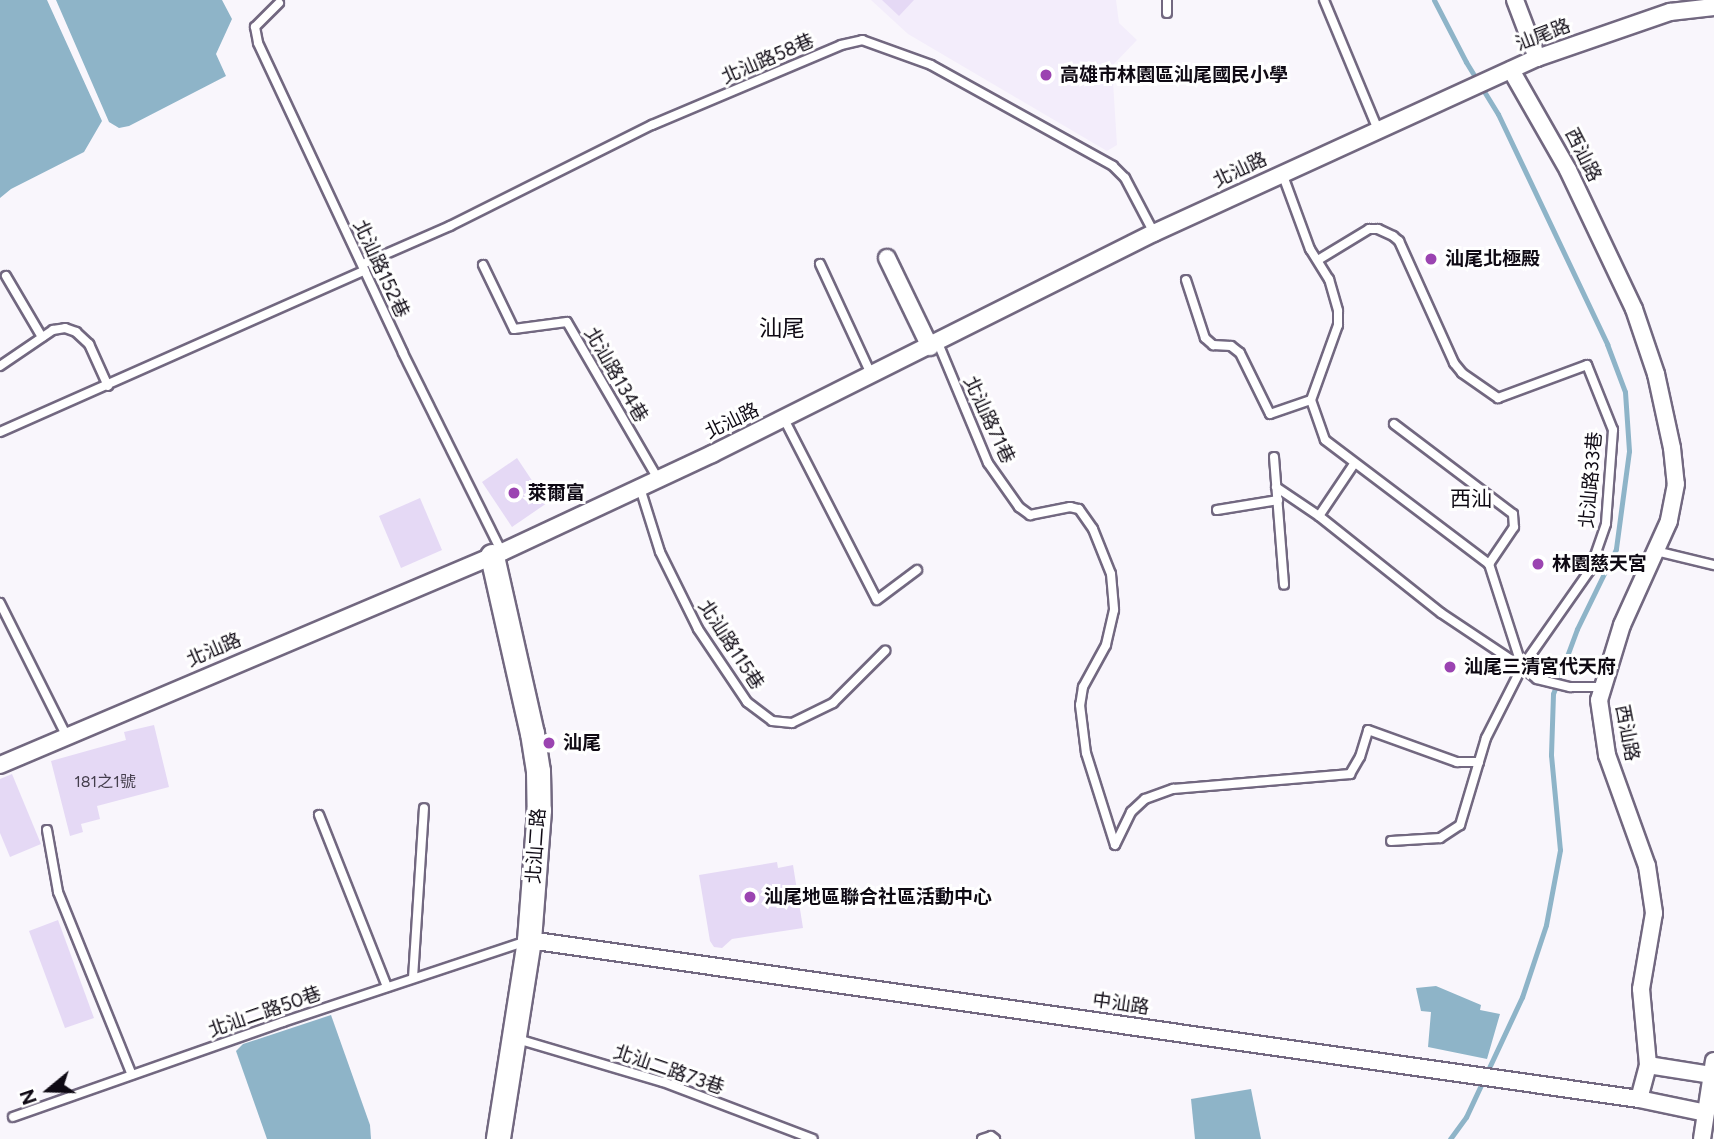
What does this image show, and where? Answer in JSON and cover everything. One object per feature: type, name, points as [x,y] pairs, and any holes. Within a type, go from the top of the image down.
[{"type":"street","points":[[1515,0],[1537,58]]},
{"type":"street","name":"汕尾路","points":[[1469,88],[1537,58],[1670,12],[1714,7]]},
{"type":"street","name":"西汕路","points":[[1504,73],[1568,170],[1634,309],[1656,374],[1672,448],[1676,484],[1669,521],[1622,625],[1599,700],[1607,755],[1647,866],[1654,913],[1641,989],[1648,1065],[1640,1099]]},
{"type":"street","name":"北汕路","points":[[0,765],[497,554],[784,419],[1154,233],[1469,88]]},
{"type":"street","points":[[887,258],[934,345]]},
{"type":"street","name":"北汕二路","points":[[497,554],[538,771],[540,810],[529,940],[498,1139]]},
{"type":"street","name":"中汕路","points":[[529,940],[1640,1099],[1706,1113]]},
{"type":"street","points":[[1648,1065],[1713,1068],[1702,1139]]},
{"type":"lane","points":[[1167,0],[1167,13]]},
{"type":"lane","points":[[1324,0],[1378,130]]},
{"type":"lane","name":"北汕路152巷","points":[[278,3],[255,27],[255,35],[497,554]]},
{"type":"lane","name":"北汕路58巷","points":[[0,432],[108,386],[364,267],[652,125],[841,45],[862,40],[931,65],[1113,166],[1125,178],[1154,233]]},
{"type":"lane","points":[[1282,173],[1310,249],[1329,279],[1338,311],[1338,325],[1311,400],[1325,440],[1489,564],[1522,667]]},
{"type":"lane","name":"北汕路33巷","points":[[1318,260],[1368,229],[1378,229],[1393,236],[1399,242],[1454,363],[1489,395],[1505,397],[1581,365],[1587,365],[1613,430],[1606,524],[1590,570],[1522,667],[1486,738],[1460,825],[1448,836],[1391,841]]},
{"type":"lane","points":[[820,264],[872,376]]},
{"type":"lane","name":"北汕路134巷","points":[[483,265],[514,329],[567,322],[659,479]]},
{"type":"lane","points":[[6,276],[42,337]]},
{"type":"lane","points":[[1186,280],[1205,338],[1213,345],[1231,346],[1240,353],[1270,414],[1311,400]]},
{"type":"lane","points":[[0,366],[53,330],[65,328],[76,332],[89,344],[108,386]]},
{"type":"lane","name":"北汕路71巷","points":[[934,345],[988,463],[1019,507],[1030,515],[1070,507],[1079,509],[1093,529],[1111,574],[1114,610],[1106,645],[1083,687],[1080,705],[1086,753],[1115,845],[1131,812],[1145,799],[1173,789],[1350,774],[1360,757],[1368,730],[1457,762],[1479,762]]},
{"type":"lane","points":[[784,419],[877,600],[917,570]]},
{"type":"lane","points":[[1394,424],[1513,514],[1514,527],[1489,564]]},
{"type":"lane","points":[[1274,457],[1284,585]]},
{"type":"lane","points":[[1319,516],[1354,464]]},
{"type":"lane","points":[[1276,487],[1319,516],[1441,613],[1537,679],[1570,687],[1603,687]]},
{"type":"lane","name":"北汕路115巷","points":[[640,488],[660,552],[698,629],[747,702],[772,721],[792,723],[833,703],[885,651]]},
{"type":"lane","points":[[1217,510],[1278,500]]},
{"type":"lane","points":[[1656,551],[1714,565]]},
{"type":"lane","points":[[0,603],[66,735]]},
{"type":"lane","points":[[413,978],[424,808]]},
{"type":"lane","points":[[319,815],[387,987]]},
{"type":"lane","points":[[47,830],[58,892],[132,1075]]},
{"type":"lane","name":"北汕二路50巷","points":[[13,1117],[529,940]]},
{"type":"lane","name":"北汕二路73巷","points":[[513,1037],[663,1082],[813,1139]]},
{"type":"lane","points":[[982,1139],[991,1136],[995,1139]]},
{"type":"shaded area","name":"高雄市林園區汕尾國民小學","points":[[871,0],[1116,0],[1119,23],[1137,40],[1112,66],[1117,145],[1107,151],[908,34]]},
{"type":"water","points":[[0,0],[47,0],[102,121],[84,152],[11,189],[0,198]]},
{"type":"water","points":[[56,0],[222,0],[232,19],[216,54],[226,76],[129,126],[119,128],[109,122]]},
{"type":"water","points":[[1436,986],[1481,1005],[1480,1010],[1500,1014],[1487,1059],[1428,1047],[1431,1012],[1421,1011],[1416,988]]},
{"type":"water","points":[[331,1015],[370,1125],[371,1139],[267,1139],[236,1051],[243,1044]]},
{"type":"water","points":[[1251,1089],[1261,1139],[1195,1139],[1191,1099]]},
{"type":"building","points":[[882,0],[914,0],[899,16]]},
{"type":"building","name":"萊爾富","points":[[517,458],[547,503],[512,527],[482,482]]},
{"type":"building","points":[[420,498],[442,550],[401,568],[379,516]]},
{"type":"building","points":[[154,725],[169,787],[97,806],[100,819],[81,824],[83,832],[70,836],[51,761],[126,740],[124,732]]},
{"type":"building","points":[[12,774],[41,844],[10,857],[0,833],[0,779]]},
{"type":"building","name":"汕尾地區聯合社區活動中心","points":[[777,862],[778,868],[793,865],[803,928],[732,939],[722,948],[714,947],[710,941],[699,875]]},
{"type":"building","points":[[58,920],[94,1018],[65,1028],[29,931]]},
{"type":"waterway","points":[[1434,0],[1466,62],[1498,114],[1607,344],[1625,392],[1629,451],[1616,549],[1577,629],[1553,694],[1551,755],[1560,850],[1546,925],[1522,997],[1466,1117],[1450,1139]]},
{"type":"place","name":"高雄市林園區汕尾國民小學","points":[[1046,75]]},
{"type":"place","name":"汕尾北極殿","points":[[1431,259]]},
{"type":"place","name":"萊爾富","points":[[514,493]]},
{"type":"place","name":"林園慈天宮","points":[[1538,564]]},
{"type":"place","name":"汕尾三清宮代天府","points":[[1450,667]]},
{"type":"place","name":"汕尾","points":[[549,743]]},
{"type":"place","name":"汕尾地區聯合社區活動中心","points":[[750,897]]},
{"type":"district","name":"汕尾","points":[[782,328]]},
{"type":"district","name":"西汕","points":[[1471,499]]}]
